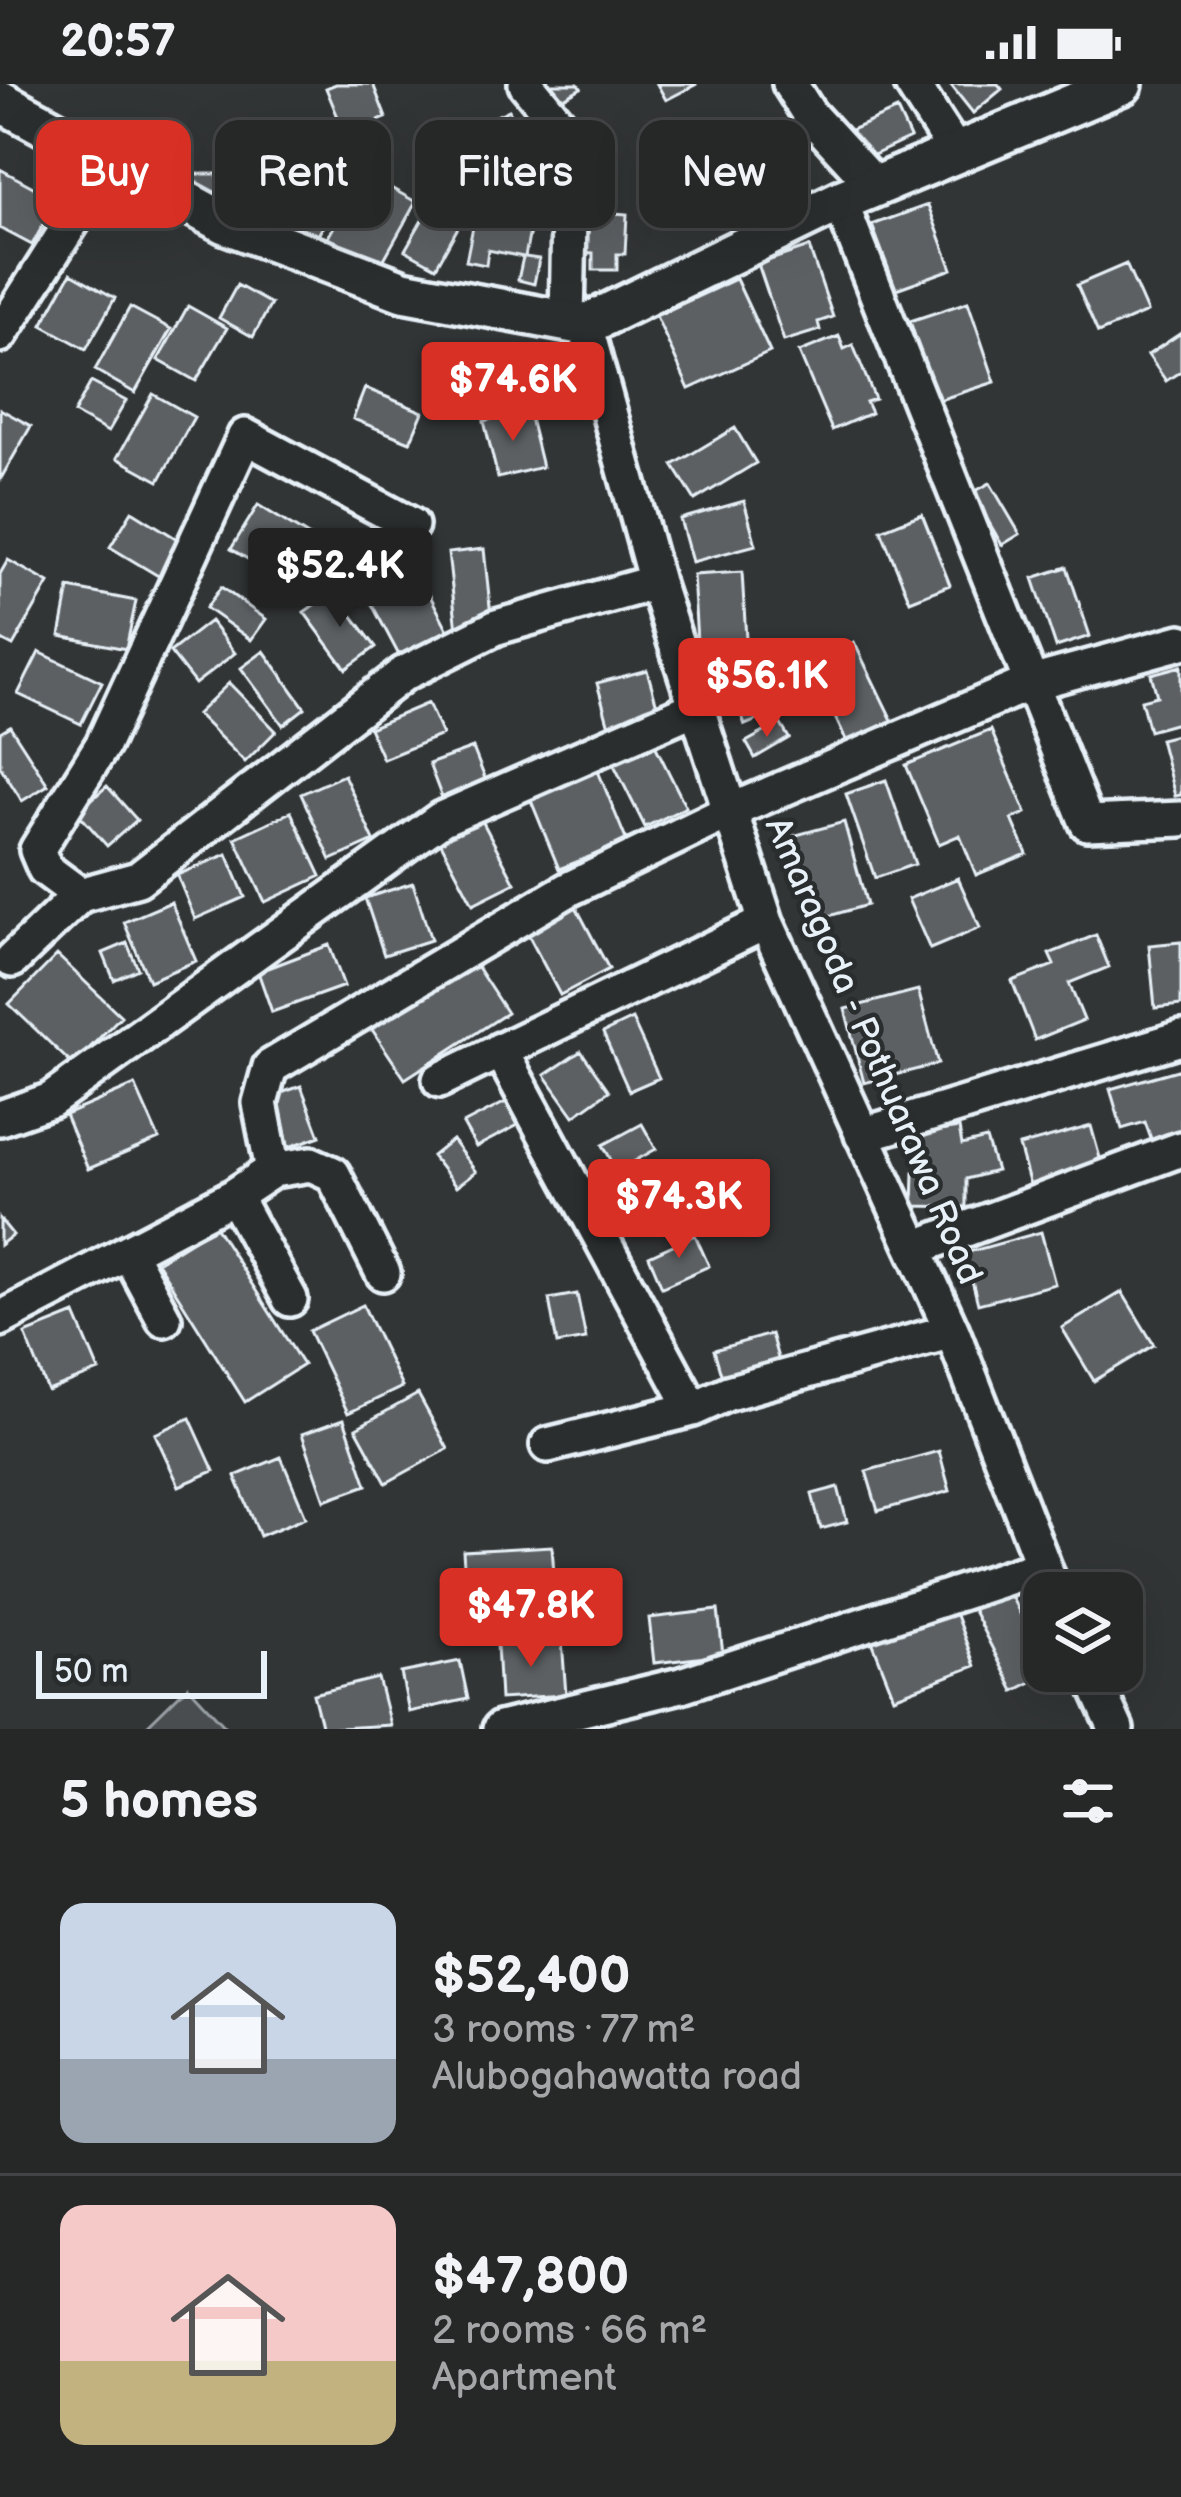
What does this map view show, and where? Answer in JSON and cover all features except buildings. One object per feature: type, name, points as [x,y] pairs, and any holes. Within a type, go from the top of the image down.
[{"type":"main road","points":[[191,206],[225,224],[403,292],[576,323],[858,193],[1113,87]]},
{"type":"main road","points":[[0,101],[36,121]]},
{"type":"street","name":"Amaragoda - Pothuarawa Road","points":[[526,84],[559,124],[570,164],[576,323],[766,922],[952,1331],[1045,1572]]},
{"type":"street","points":[[790,84],[858,193],[1028,684],[1087,823],[1181,819]]},
{"type":"street","points":[[912,84],[957,154]]},
{"type":"street","points":[[0,335],[68,228]]},
{"type":"street","points":[[80,895],[45,869],[37,850],[103,744],[245,436],[411,525]]},
{"type":"street","points":[[12,960],[80,895],[138,879],[403,674],[497,627],[656,582]]},
{"type":"street","points":[[273,1170],[260,1103],[270,1066],[569,889],[728,812],[1028,684],[1181,642]]},
{"type":"street","points":[[0,1118],[51,1100],[441,818],[697,707]]},
{"type":"street","points":[[440,1080],[766,922]]},
{"type":"street","points":[[862,1135],[1181,1038]]},
{"type":"street","points":[[500,1050],[694,1408]]},
{"type":"street","points":[[915,1248],[1181,1149]]},
{"type":"street","points":[[0,1318],[234,1196],[273,1170],[311,1164],[333,1174],[382,1273]]},
{"type":"street","points":[[234,1196],[290,1299]]},
{"type":"street","points":[[128,1252],[164,1319]]},
{"type":"street","points":[[548,1445],[694,1408],[728,1393],[952,1331]]},
{"type":"street","points":[[500,1729],[681,1685],[1023,1586]]},
{"type":"street","points":[[1099,1692],[1116,1729]]},
{"type":"shaded area","points":[[188,1686],[228,1729],[144,1729]]}]
